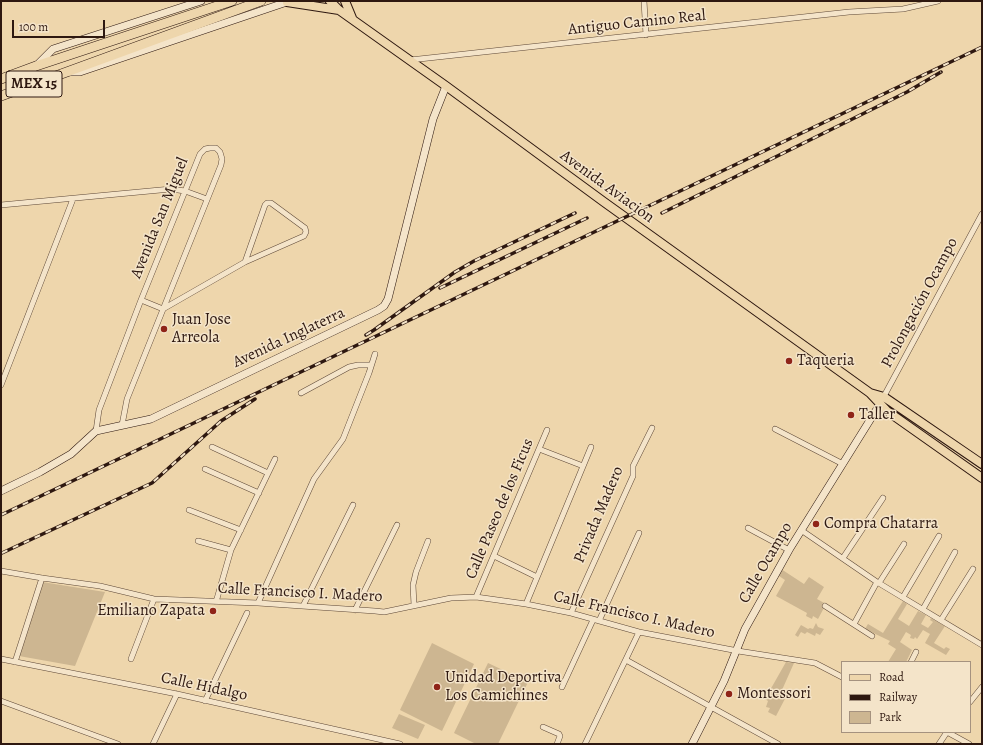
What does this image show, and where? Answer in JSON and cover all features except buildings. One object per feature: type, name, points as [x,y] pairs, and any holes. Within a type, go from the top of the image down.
[{"type":"highway","name":"MEX 15","points":[[1,79],[232,1]]},
{"type":"highway","name":"MEX 15","points":[[1,96],[261,1]]},
{"type":"main road","name":"Avenida Aviación","points":[[330,1],[339,10],[870,393],[880,404],[982,478]]},
{"type":"main road","points":[[345,1],[352,18]]},
{"type":"main road","points":[[289,2],[339,10]]},
{"type":"main road","name":"Avenida Aviación","points":[[870,393],[884,397],[982,464]]},
{"type":"street","points":[[36,66],[53,49],[200,1]]},
{"type":"street","points":[[268,9],[276,1]]},
{"type":"street","points":[[644,1],[646,35]]},
{"type":"street","name":"Antiguo Camino Real","points":[[410,60],[849,12],[903,9],[938,1]]},
{"type":"street","points":[[67,72],[80,72],[289,2]]},
{"type":"street","name":"Avenida Inglaterra","points":[[1,491],[40,472],[71,454],[96,431],[151,419],[384,306],[388,299],[433,119],[446,86]]},
{"type":"street","name":"Avenida San Miguel","points":[[96,431],[99,410],[141,300],[200,154],[205,149],[216,148],[220,152],[222,158],[221,165],[127,399],[122,425]]},
{"type":"street","points":[[1,205],[171,189],[185,191],[207,199]]},
{"type":"street","points":[[1,385],[73,199]]},
{"type":"street","points":[[141,300],[163,309],[245,262],[304,236],[306,232],[305,228],[271,203],[265,205],[245,262]]},
{"type":"street","name":"Prolongación Ocampo","points":[[880,404],[982,214]]},
{"type":"street","points":[[258,603],[314,479],[343,439],[375,354]]},
{"type":"street","points":[[301,393],[349,367],[371,365]]},
{"type":"street","name":"Calle Ocampo","points":[[692,744],[738,651],[745,629],[801,530],[880,404]]},
{"type":"street","name":"Privada Madero","points":[[571,613],[633,476],[634,466],[652,428]]},
{"type":"street","points":[[775,429],[842,464]]},
{"type":"street","name":"Calle Paseo de los Ficus","points":[[476,597],[547,430]]},
{"type":"street","points":[[212,447],[268,473]]},
{"type":"street","points":[[526,604],[591,447]]},
{"type":"street","points":[[540,449],[583,466]]},
{"type":"street","points":[[216,602],[232,550],[275,459]]},
{"type":"street","points":[[205,469],[259,493]]},
{"type":"street","points":[[843,558],[883,498]]},
{"type":"street","points":[[303,606],[353,505]]},
{"type":"street","points":[[189,510],[241,530]]},
{"type":"street","points":[[355,610],[397,525]]},
{"type":"street","points":[[748,528],[789,550]]},
{"type":"street","points":[[801,530],[878,582],[982,645]]},
{"type":"street","points":[[599,622],[639,533]]},
{"type":"street","points":[[903,597],[940,536]]},
{"type":"street","points":[[198,541],[232,550]]},
{"type":"street","points":[[414,605],[413,585],[416,572],[428,541]]},
{"type":"street","points":[[854,624],[878,582],[904,544]]},
{"type":"street","points":[[923,609],[955,552]]},
{"type":"street","points":[[494,556],[537,577]]},
{"type":"street","points":[[941,620],[973,569]]},
{"type":"street","name":"Calle Francisco I. Madero","points":[[1,571],[100,586],[154,599],[258,603],[384,612],[451,598],[476,597],[526,604],[571,613],[639,632],[738,651],[815,663],[841,676]]},
{"type":"street","points":[[15,662],[42,578]]},
{"type":"street","points":[[131,659],[154,599]]},
{"type":"street","points":[[825,606],[872,636]]},
{"type":"street","points":[[205,701],[247,613]]},
{"type":"street","points":[[562,687],[593,620]]},
{"type":"street","points":[[585,744],[639,632]]},
{"type":"street","points":[[912,661],[916,652]]},
{"type":"street","name":"Calle Hidalgo","points":[[1,659],[177,694],[400,744]]},
{"type":"street","points":[[626,660],[778,744]]},
{"type":"street","points":[[971,701],[982,686]]},
{"type":"street","points":[[153,744],[177,694]]},
{"type":"street","points":[[1,702],[118,744]]},
{"type":"street","points":[[543,727],[559,734],[558,742]]},
{"type":"street","points":[[939,744],[946,733]]},
{"type":"street","points":[[949,733],[969,744]]},
{"type":"green space","points":[[781,569],[804,584],[809,577],[824,587],[817,599],[826,604],[818,619],[813,616],[812,619],[806,616],[807,613],[776,596],[785,580],[779,576]]},
{"type":"green space","points":[[42,582],[105,592],[75,666],[19,656]]},
{"type":"green space","points":[[903,601],[907,604],[898,619],[909,626],[918,611],[926,615],[921,624],[928,628],[933,622],[930,620],[931,618],[945,626],[934,643],[944,649],[946,647],[950,649],[946,655],[925,643],[930,634],[923,630],[917,639],[915,637],[914,639],[910,638],[911,635],[906,632],[900,642],[912,650],[906,661],[889,661],[896,649],[888,644],[890,641],[865,629],[868,624],[883,633]]},
{"type":"green space","points":[[816,623],[818,627],[824,629],[820,635],[816,633],[815,636],[807,632],[805,634],[801,632],[798,637],[795,635],[801,625],[808,629],[813,629]]},
{"type":"green space","name":"Unidad Deportiva Los Camichines","points":[[432,643],[474,664],[442,731],[400,710]]},
{"type":"green space","points":[[786,662],[794,663],[782,690],[788,693],[776,716],[768,712],[770,708],[766,707],[768,701],[765,699]]},
{"type":"green space","points":[[488,663],[528,682],[498,744],[476,744],[454,733]]},
{"type":"green space","name":"Unidad Deportiva Los Camichines","points":[[399,714],[425,725],[418,739],[392,728]]},
{"type":"railway","points":[[1,515],[982,47]]},
{"type":"railway","points":[[662,213],[907,92],[941,72]]},
{"type":"railway","points":[[366,335],[455,272],[474,261],[575,213]]},
{"type":"railway","points":[[440,288],[587,218]]},
{"type":"railway","points":[[2,553],[152,483],[221,421],[255,399]]},
{"type":"place","name":"Juan Jose Arreola","points":[[164,329]]},
{"type":"place","name":"Taqueria","points":[[789,361]]},
{"type":"place","name":"Taller","points":[[851,415]]},
{"type":"place","name":"Compra Chatarra","points":[[816,524]]},
{"type":"place","name":"Emiliano Zapata","points":[[213,611]]},
{"type":"place","name":"Unidad Deportiva Los Camichines","points":[[437,687]]},
{"type":"place","name":"Montessori","points":[[729,694]]}]
